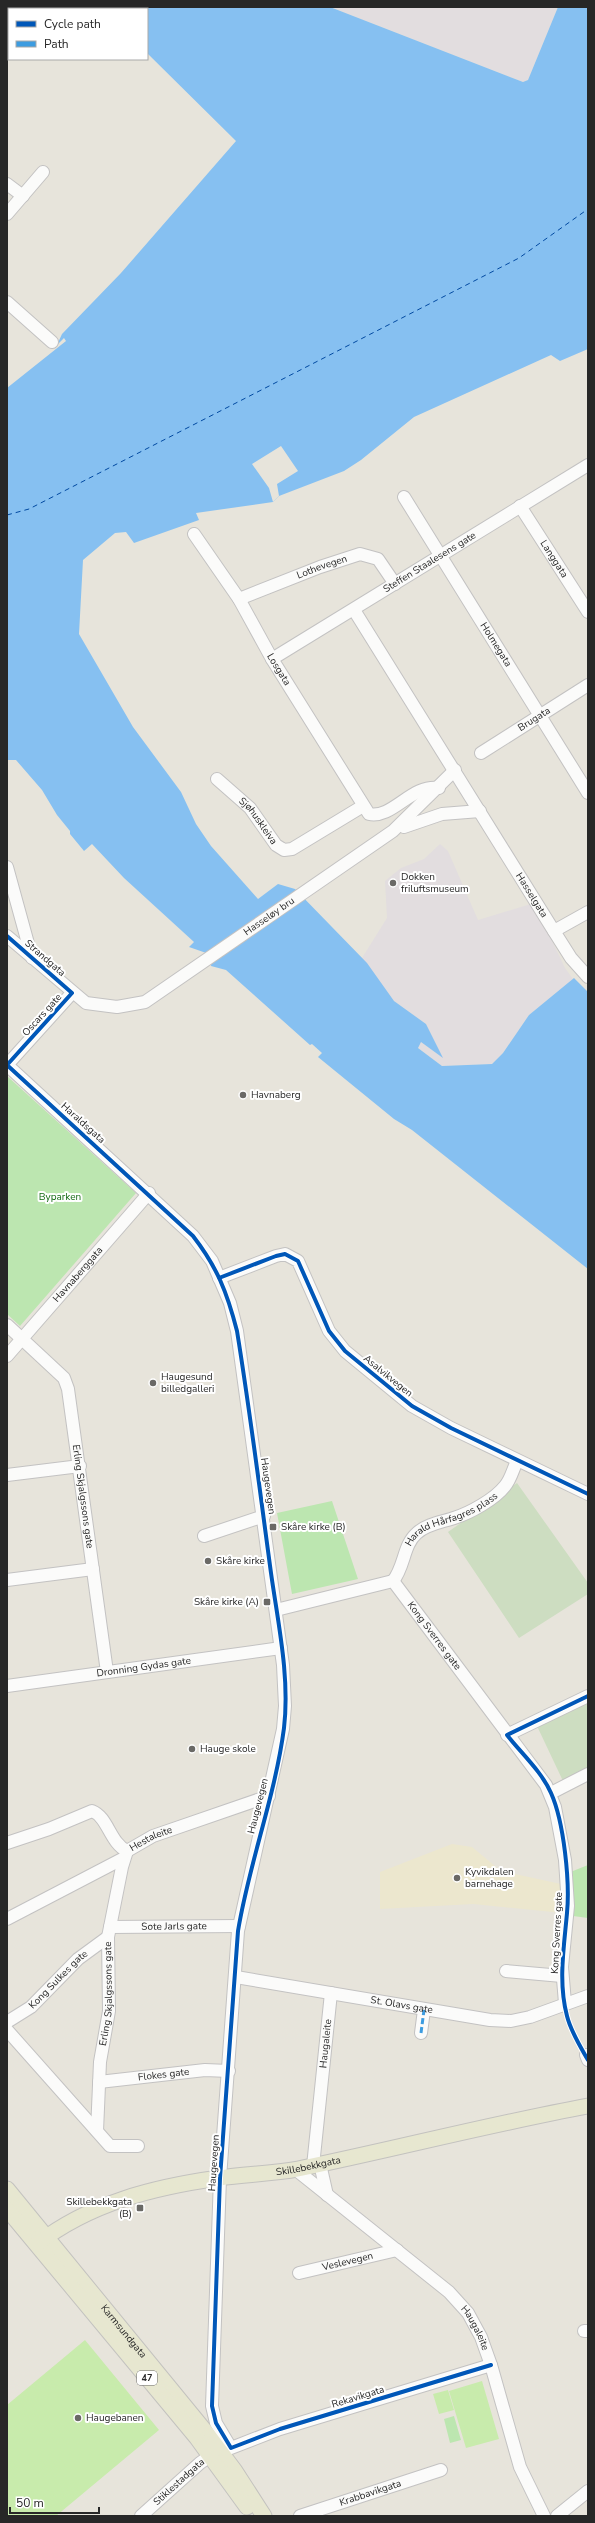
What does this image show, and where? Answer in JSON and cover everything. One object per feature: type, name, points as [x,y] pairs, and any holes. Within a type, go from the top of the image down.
[{"type":"main road","name":"Skillebekkgata","points":[[42,2241],[75,2219],[116,2201],[143,2193],[220,2178],[296,2170],[588,2106]]},
{"type":"main road","name":"Karmsundgata","points":[[7,2188],[42,2241],[220,2451],[264,2516]]},
{"type":"main road","name":"Karmsundgata","points":[[7,2209],[42,2241]]},
{"type":"main road","name":"Karmsundgata","points":[[220,2451],[253,2516]]},
{"type":"street","points":[[7,214],[43,172]]},
{"type":"street","points":[[7,184],[23,196]]},
{"type":"street","points":[[7,302],[52,342]]},
{"type":"street","name":"Steffen Staalesens gate","points":[[272,659],[588,465]]},
{"type":"street","name":"Holmegata","points":[[404,497],[439,556],[588,793]]},
{"type":"street","name":"Langgata","points":[[520,506],[588,612]]},
{"type":"street","name":"Losgata","points":[[194,534],[238,599],[272,659],[363,806]]},
{"type":"street","name":"Lothevegen","points":[[238,599],[320,567],[360,554],[378,559],[395,584]]},
{"type":"street","name":"Hasselgata","points":[[354,610],[554,931],[572,958],[588,978]]},
{"type":"street","name":"Brugata","points":[[481,753],[588,685]]},
{"type":"street","points":[[393,831],[439,788],[455,770]]},
{"type":"street","name":"Sjøhuskleiva","points":[[217,779],[250,808],[276,845],[284,850],[292,849],[363,806]]},
{"type":"street","points":[[363,806],[369,814],[376,815],[421,788],[439,788]]},
{"type":"street","points":[[393,831],[420,820],[442,814],[480,811]]},
{"type":"street","name":"Hasseløy bru","points":[[145,1002],[393,831]]},
{"type":"street","points":[[7,867],[32,958]]},
{"type":"street","points":[[554,931],[588,912]]},
{"type":"street","name":"Strandgata","points":[[7,936],[72,993],[86,1003],[100,1006],[131,1006],[145,1002]]},
{"type":"street","name":"Oscars gate","points":[[7,1065],[72,993]]},
{"type":"street","name":"Haraldsgata","points":[[7,1065],[149,1193]]},
{"type":"street","name":"Haugevegen","points":[[149,1193],[193,1236],[212,1261],[230,1303],[237,1331],[264,1516],[281,1648],[285,1706],[284,1728],[239,1926],[220,2178],[212,2406],[220,2451]]},
{"type":"street","name":"Havnaberggata","points":[[7,1356],[149,1193]]},
{"type":"street","name":"Asalvikvegen","points":[[219,1278],[285,1254],[298,1261],[329,1331],[345,1351],[423,1413],[517,1461],[575,1486],[588,1494]]},
{"type":"street","name":"Erling Skjalgssons gate","points":[[7,1325],[64,1378],[68,1389],[80,1466],[92,1569],[107,1672]]},
{"type":"street","name":"Harald Hårfagres plass","points":[[393,1581],[402,1568],[410,1541],[417,1533],[425,1527],[466,1512],[499,1492],[506,1485],[517,1461]]},
{"type":"street","points":[[7,1475],[80,1466]]},
{"type":"street","name":"Haugevegen","points":[[204,1536],[264,1516]]},
{"type":"street","points":[[7,1580],[92,1569]]},
{"type":"street","points":[[276,1610],[393,1581]]},
{"type":"street","name":"Kong Sverres gate","points":[[393,1581],[551,1793],[562,1842],[568,1895],[562,1976],[565,2004]]},
{"type":"street","name":"Dronning Gydas gate","points":[[7,1686],[281,1648]]},
{"type":"street","points":[[507,1735],[588,1696]]},
{"type":"street","points":[[551,1793],[588,1774]]},
{"type":"street","name":"Hestaleite","points":[[7,1843],[49,1829],[92,1811],[98,1815],[117,1845],[126,1855],[153,1836],[269,1796]]},
{"type":"street","points":[[7,1919],[126,1855]]},
{"type":"street","name":"Erling Skjalgssons gate","points":[[97,2131],[102,2045],[109,2011],[109,1932],[126,1855]]},
{"type":"street","name":"Sote Jarls gate","points":[[109,1932],[239,1926]]},
{"type":"street","name":"Kong Sulkes gate","points":[[7,2022],[31,2007],[78,1959],[109,1932]]},
{"type":"street","name":"Kong Sverres gate","points":[[506,1971],[562,1976]]},
{"type":"street","name":"St. Olavs gate","points":[[236,1977],[490,2020],[511,2021],[530,2017],[588,1996]]},
{"type":"street","name":"Haugaleite","points":[[327,2195],[316,2165],[331,1993]]},
{"type":"street","points":[[421,2033],[424,2010]]},
{"type":"street","points":[[7,2030],[110,2146],[138,2146]]},
{"type":"street","name":"Flokes gate","points":[[99,2082],[205,2070],[229,2071]]},
{"type":"street","name":"Haugaleite","points":[[296,2170],[449,2292],[468,2313],[491,2365],[520,2467],[544,2516]]},
{"type":"street","name":"Veslevegen","points":[[299,2273],[397,2250]]},
{"type":"street","name":"Rekavikgata","points":[[220,2451],[294,2425],[491,2365]]},
{"type":"street","name":"Stiklestadgata","points":[[141,2516],[220,2451]]},
{"type":"street","name":"Krabbavikgata","points":[[300,2516],[441,2470]]},
{"type":"street","points":[[556,2516],[588,2491]]},
{"type":"shaded area","points":[[330,7],[558,7],[528,80],[523,82]]},
{"type":"shaded area","points":[[440,844],[448,851],[478,920],[534,903],[565,968],[573,979],[529,1015],[503,1053],[492,1064],[442,1066],[418,1048],[421,1042],[442,1057],[426,1024],[394,1001],[362,958],[387,918],[385,881],[401,868],[424,859]]},
{"type":"shaded area","name":"Kyvikdalen barnehage","points":[[452,1844],[472,1847],[501,1871],[561,1884],[563,1913],[473,1904],[380,1909],[380,1872]]},
{"type":"green space","name":"Byparken","points":[[7,1076],[136,1193],[20,1326],[7,1314]]},
{"type":"green space","points":[[517,1483],[588,1583],[588,1594],[519,1638],[448,1532]]},
{"type":"green space","points":[[332,1501],[358,1579],[292,1594],[277,1513]]},
{"type":"green space","points":[[588,1701],[588,1768],[563,1781],[537,1726]]},
{"type":"green space","points":[[588,1865],[588,1918],[573,1916],[573,1892],[568,1873]]},
{"type":"green space","name":"Haugebanen","points":[[85,2340],[159,2430],[56,2516],[7,2516],[7,2405]]},
{"type":"green space","points":[[482,2381],[499,2439],[466,2448],[449,2391]]},
{"type":"green space","points":[[448,2390],[454,2410],[439,2414],[433,2394]]},
{"type":"green space","points":[[454,2416],[461,2440],[450,2443],[444,2419]]},
{"type":"water","points":[[330,7],[523,82],[528,80],[558,7],[588,7],[588,349],[560,361],[551,355],[414,417],[361,460],[344,471],[279,496],[273,502],[196,513],[199,520],[134,543],[126,532],[115,533],[83,560],[79,634],[133,727],[181,792],[196,824],[211,846],[258,899],[278,884],[295,889],[367,963],[394,1001],[426,1024],[443,1058],[421,1042],[418,1048],[442,1066],[492,1064],[503,1053],[529,1015],[574,978],[588,992],[588,1269],[412,1130],[394,1119],[318,1057],[322,1053],[312,1044],[310,1045],[226,970],[211,966],[212,955],[189,947],[194,942],[124,878],[92,844],[84,851],[70,834],[70,831],[57,815],[42,790],[16,760],[7,760],[7,388],[66,341],[64,338],[57,345],[62,334],[121,273],[236,141],[148,54],[148,8],[104,8]]},
{"type":"pier","points":[[281,446],[298,471],[277,484],[279,496],[273,502],[269,488],[252,464]]},
{"type":"ferry route","points":[[7,515],[29,509],[519,258],[588,209]]},
{"type":"marked path","points":[[421,2033],[424,2010]]},
{"type":"cycle path","points":[[7,936],[72,993],[7,1065],[193,1236],[209,1258],[225,1292],[237,1331],[251,1421],[282,1650],[285,1709],[284,1728],[275,1779],[249,1880],[238,1931],[220,2178],[212,2406],[216,2423],[231,2448],[280,2429],[491,2365]]},
{"type":"cycle path","points":[[219,1278],[285,1254],[298,1261],[329,1331],[345,1351],[412,1406],[451,1428],[588,1494]]},
{"type":"cycle path","points":[[588,1696],[507,1735],[537,1770],[547,1785],[556,1805],[563,1836],[568,1885],[562,1964],[564,2003],[571,2028],[588,2060]]},
{"type":"place","name":"Dokken friluftsmuseum","points":[[393,883]]},
{"type":"place","name":"Havnaberg","points":[[243,1095]]},
{"type":"place","name":"Haugesund billedgalleri","points":[[153,1383]]},
{"type":"place","name":"Skåre kirke (B)","points":[[273,1527]]},
{"type":"place","name":"Skåre kirke","points":[[208,1561]]},
{"type":"place","name":"Skåre kirke (A)","points":[[267,1602]]},
{"type":"place","name":"Hauge skole","points":[[192,1749]]},
{"type":"place","name":"Kyvikdalen barnehage","points":[[457,1878]]},
{"type":"place","name":"Skillebekkgata (B)","points":[[140,2208]]},
{"type":"place","name":"Haugebanen","points":[[78,2418]]}]
